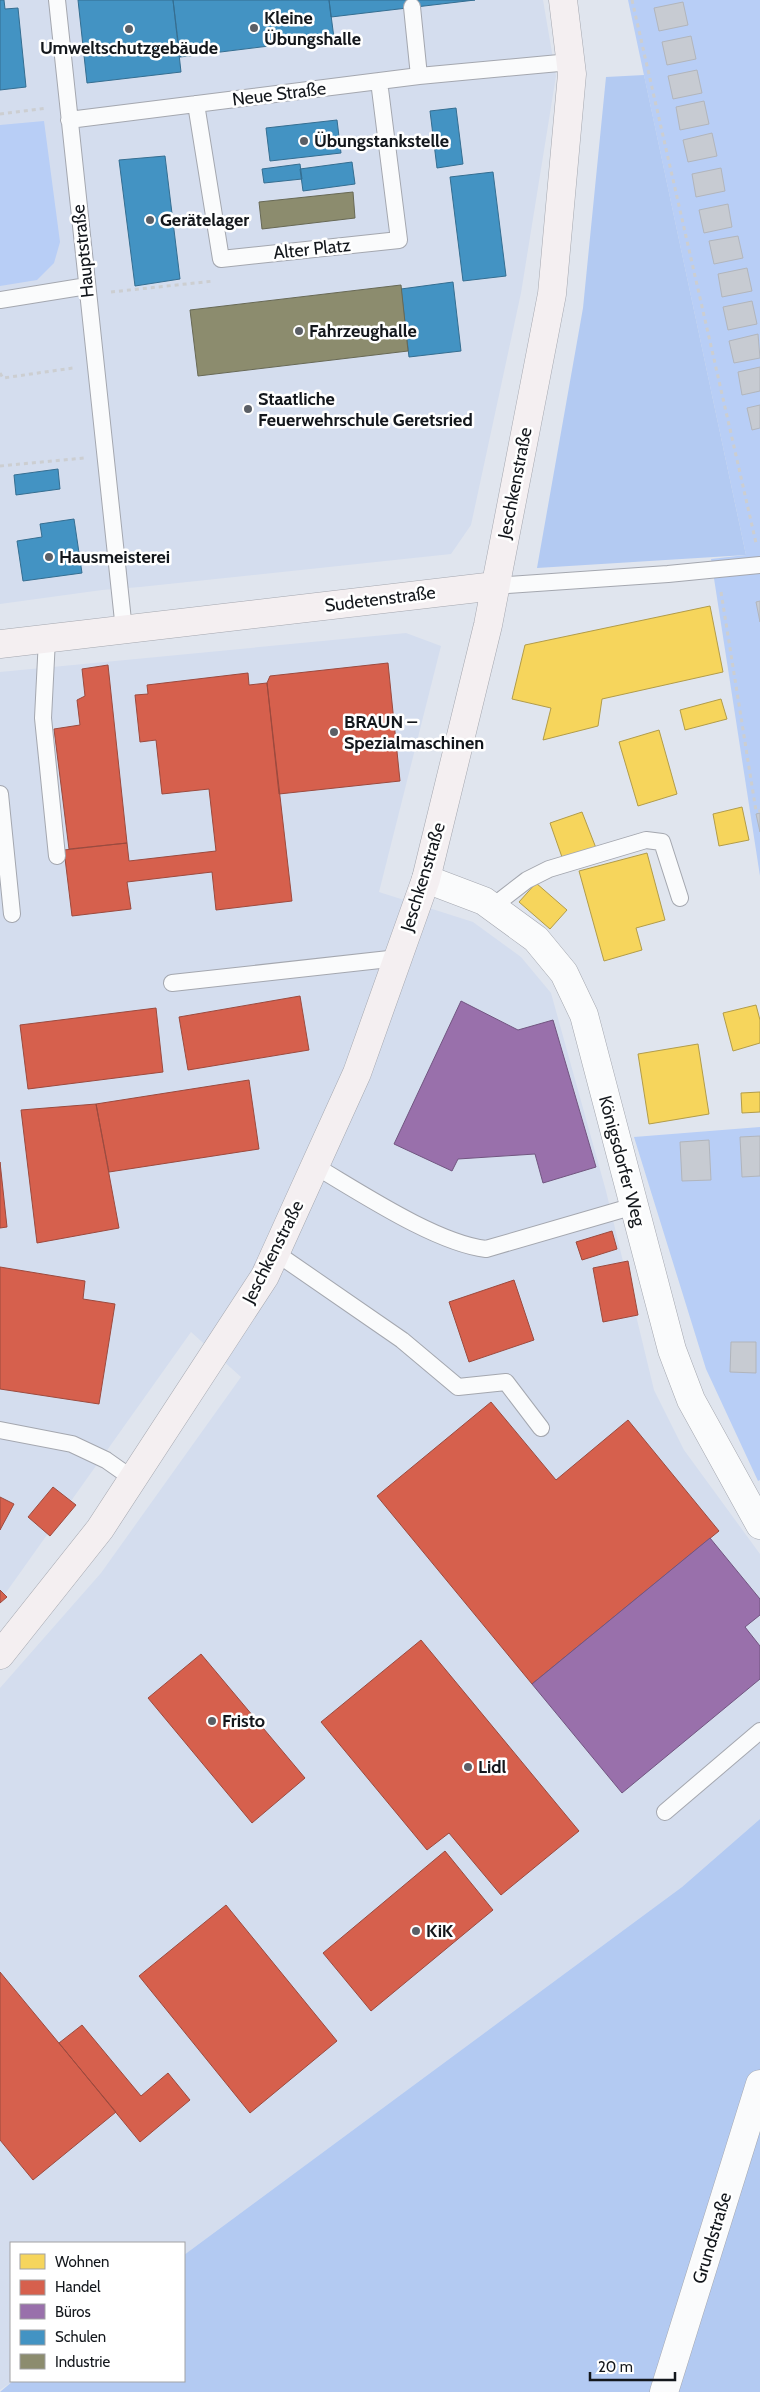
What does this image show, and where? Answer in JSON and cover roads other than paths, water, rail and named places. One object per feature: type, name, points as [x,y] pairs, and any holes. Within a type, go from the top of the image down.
[{"type":"street","name":"Jeschkenstraße","points":[[0,1655],[100,1529],[260,1284],[357,1073],[426,879],[488,624],[552,294],[572,74],[563,0]]},
{"type":"street","name":"Sudetenstraße","points":[[0,644],[495,586]]},
{"type":"street","name":"Königsdorfer Weg","points":[[426,879],[484,901],[536,939],[564,973],[584,1015],[672,1350],[691,1400],[756,1509]]},
{"type":"street","name":"Grundstraße","points":[[664,2392],[760,2084]]},
{"type":"lane","name":"Hauptstraße","points":[[56,0],[124,630]]},
{"type":"lane","points":[[412,7],[420,76]]},
{"type":"lane","name":"Neue Straße","points":[[68,113],[196,104],[420,76],[570,62]]},
{"type":"lane","name":"Alter Platz","points":[[196,104],[221,259],[399,240],[379,81]]},
{"type":"lane","points":[[0,300],[87,290]]},
{"type":"lane","name":"Sudetenstraße","points":[[495,586],[718,569],[759,558]]},
{"type":"lane","points":[[47,639],[43,718],[57,856]]},
{"type":"lane","points":[[0,794],[12,914]]},
{"type":"lane","points":[[492,907],[527,880],[549,869],[646,840],[662,842],[680,898]]},
{"type":"lane","points":[[172,983],[398,958]]},
{"type":"lane","points":[[315,1166],[417,1224],[468,1247],[486,1249],[634,1206]]},
{"type":"lane","points":[[276,1252],[402,1340],[458,1387],[506,1382],[541,1428]]},
{"type":"lane","points":[[0,1430],[72,1444],[106,1460],[133,1479]]},
{"type":"lane","points":[[665,1812],[760,1731]]},
{"type":"place","name":"Kleine Übungshalle","points":[[254,28]]},
{"type":"place","name":"Umweltschutzgebäude","points":[[129,29]]},
{"type":"place","name":"Übungstankstelle","points":[[304,141]]},
{"type":"place","name":"Gerätelager","points":[[150,220]]},
{"type":"place","name":"Fahrzeughalle","points":[[299,331]]},
{"type":"place","name":"Staatliche Feuerwehrschule Geretsried","points":[[248,409]]},
{"type":"place","name":"Hausmeisterei","points":[[49,557]]},
{"type":"place","name":"BRAUN – Spezialmaschinen","points":[[334,732]]},
{"type":"place","name":"Fristo","points":[[212,1721]]},
{"type":"place","name":"Lidl","points":[[468,1767]]},
{"type":"place","name":"KiK","points":[[416,1931]]}]
